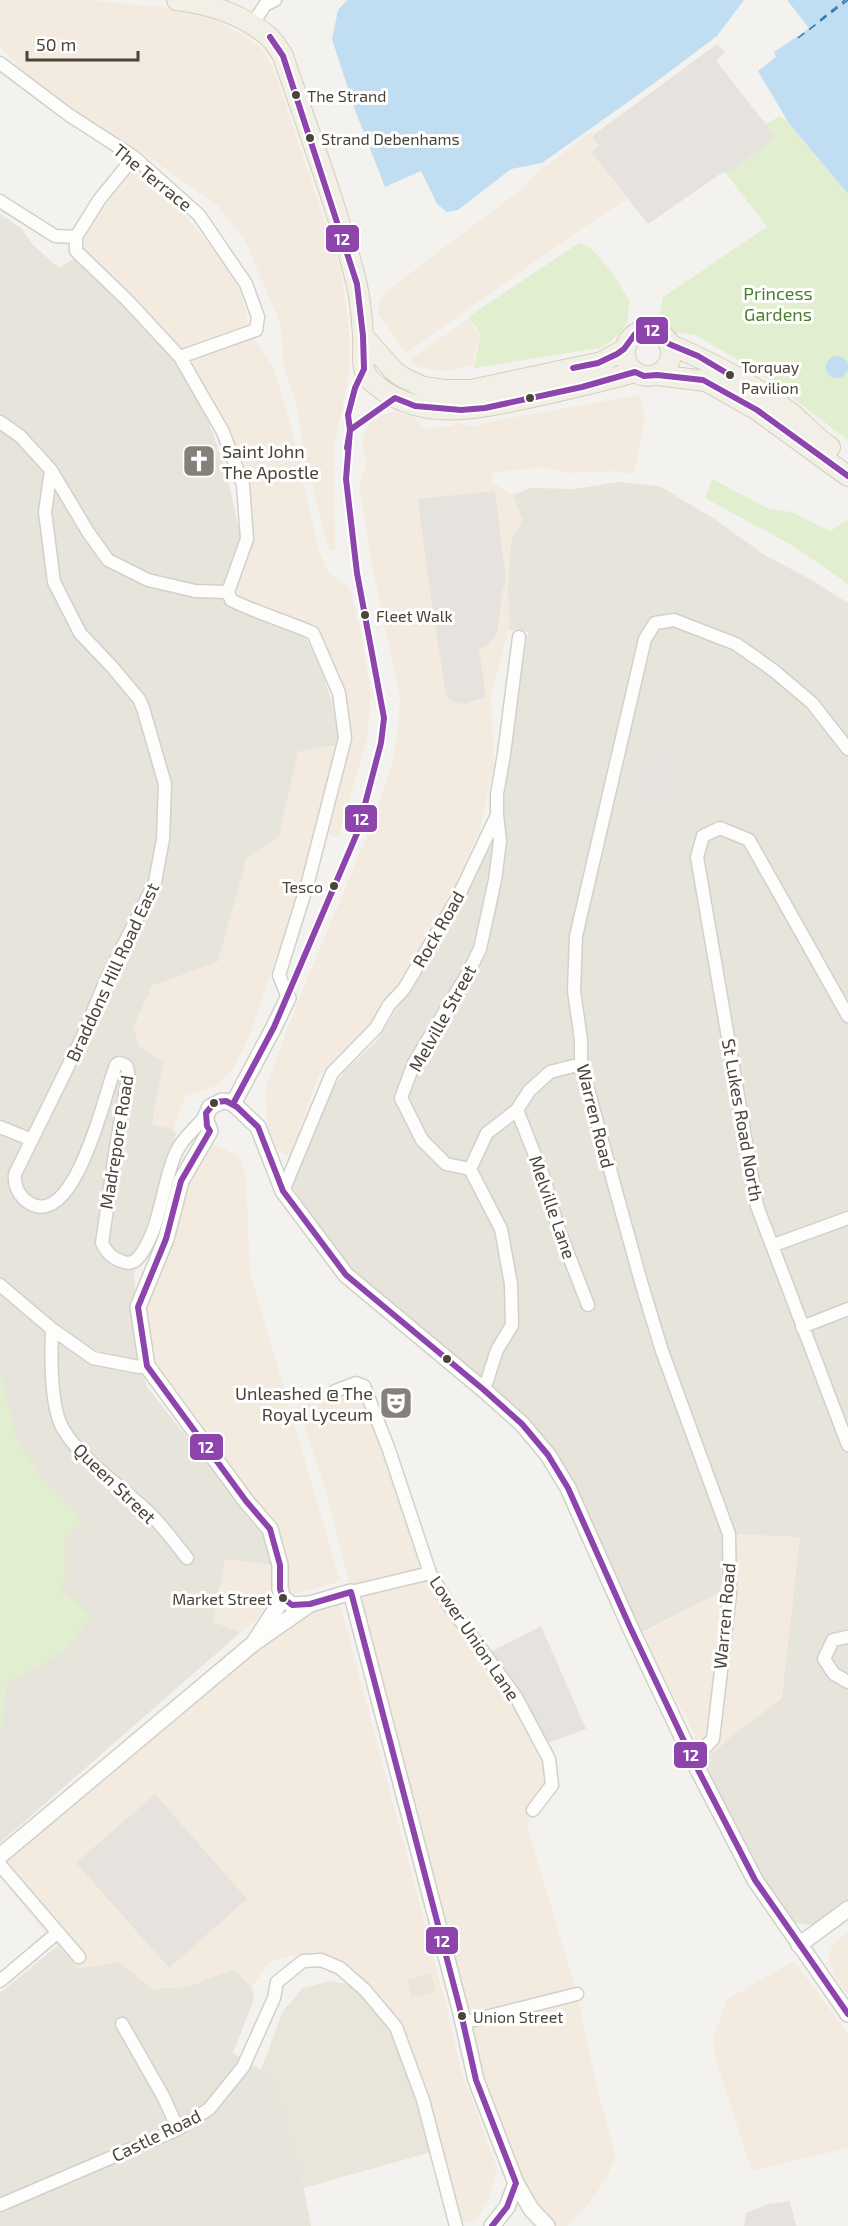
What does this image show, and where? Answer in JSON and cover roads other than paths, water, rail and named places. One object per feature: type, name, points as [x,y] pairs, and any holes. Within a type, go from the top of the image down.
[{"type":"main road","points":[[177,0],[210,2],[237,15],[270,37],[283,56],[357,284],[364,369],[368,378],[395,398],[415,406],[461,410],[485,408],[582,387],[635,372]]},
{"type":"main road","points":[[657,375],[668,366],[672,352],[669,344],[661,333],[647,329],[640,331],[630,338],[625,349],[628,366],[635,372],[644,376],[657,375],[706,381],[758,410],[848,476]]},
{"type":"main road","points":[[363,336],[402,377],[423,387],[444,390],[471,390],[602,362],[625,349]]},
{"type":"main road","points":[[669,344],[698,356],[759,391],[792,414],[814,436],[848,459]]},
{"type":"street","points":[[252,25],[265,5],[275,0]]},
{"type":"street","name":"The Terrace","points":[[0,63],[69,115],[134,157],[199,215],[246,284],[258,317],[256,330],[180,357]]},
{"type":"street","points":[[134,157],[94,208],[76,237],[76,251],[126,299],[180,357],[223,432],[243,485],[247,539],[228,592],[231,600],[246,608],[282,619],[313,633],[339,693],[345,738],[308,882],[279,975],[288,998],[235,1106]]},
{"type":"street","points":[[0,201],[55,236],[76,237]]},
{"type":"street","points":[[0,422],[20,436],[51,470],[88,532],[108,560],[148,580],[195,591],[228,592]]},
{"type":"street","name":"Braddons Hill Road East","points":[[32,1140],[82,1038],[106,980],[156,882],[163,839],[165,791],[151,730],[139,699],[80,633],[54,582],[45,512],[51,470]]},
{"type":"street","name":"Warren Road","points":[[693,1760],[712,1739],[730,1594],[729,1534],[656,1331],[581,1064],[582,1040],[574,990],[576,936],[645,639],[655,623],[674,620],[736,644],[773,670],[812,703],[848,749]]},
{"type":"street","name":"Rock Road","points":[[283,1191],[332,1073],[376,1028],[389,1005],[404,989],[458,897],[497,815],[497,794],[519,637]]},
{"type":"street","name":"Melville Street","points":[[470,1169],[446,1164],[422,1140],[401,1098],[414,1063],[480,949],[495,880],[500,841],[497,815]]},
{"type":"street","name":"St Lukes Road North","points":[[848,1016],[748,840],[720,828],[703,836],[697,857],[757,1206],[774,1245],[802,1326],[848,1445]]},
{"type":"street","name":"Madrepore Road","points":[[32,1140],[15,1174],[15,1181],[20,1194],[26,1200],[38,1207],[46,1207],[57,1202],[83,1160],[95,1134],[116,1065],[125,1064],[128,1068],[128,1078],[102,1243],[105,1250],[115,1258],[129,1263],[138,1258],[152,1233],[178,1149],[209,1127]]},
{"type":"street","points":[[484,1390],[497,1350],[512,1325],[511,1284],[501,1229],[470,1169],[487,1133],[517,1110],[529,1091],[550,1072],[581,1064]]},
{"type":"street","points":[[430,1573],[310,1604],[292,1605],[283,1598],[280,1588],[280,1565],[270,1529],[246,1501],[147,1366],[138,1307],[166,1239],[181,1180],[209,1127],[210,1107],[215,1102],[226,1101],[235,1106],[258,1127],[283,1191],[346,1275],[484,1390],[522,1424],[548,1455],[568,1488],[693,1760],[755,1880],[848,2013]]},
{"type":"street","name":"Melville Lane","points":[[517,1110],[544,1178],[558,1228],[588,1305]]},
{"type":"street","points":[[0,1127],[32,1140]]},
{"type":"street","points":[[774,1245],[848,1218]]},
{"type":"street","points":[[0,1285],[52,1329],[93,1358],[139,1367],[147,1366]]},
{"type":"street","points":[[802,1326],[848,1309]]},
{"type":"street","name":"Queen Street","points":[[52,1329],[51,1360],[56,1407],[62,1428],[105,1475],[147,1511],[187,1558]]},
{"type":"street","name":"Lower Union Lane","points":[[335,1391],[356,1383],[364,1386],[393,1460],[430,1573],[449,1605],[516,1697],[549,1760],[552,1785],[533,1810]]},
{"type":"street","points":[[351,1592],[460,2009],[476,2080],[516,2183],[531,2208],[547,2226]]},
{"type":"street","points":[[254,1643],[262,1627],[283,1598]]},
{"type":"street","points":[[0,1856],[254,1643],[310,1604]]},
{"type":"street","points":[[848,1637],[833,1640],[824,1659],[834,1674],[848,1682]]},
{"type":"street","points":[[0,1865],[80,1957]]},
{"type":"street","points":[[800,1945],[848,1909]]},
{"type":"street","points":[[0,1981],[57,1933]]},
{"type":"street","name":"Castle Road","points":[[0,2205],[178,2129],[210,2109],[243,2067],[274,1998],[277,1982],[303,1961],[321,1960],[340,1968],[365,1990],[396,2027],[423,2100],[456,2226]]},
{"type":"street","points":[[462,2023],[577,1994]]},
{"type":"street","points":[[122,2024],[163,2096],[178,2129]]},
{"type":"street","points":[[492,2226],[507,2207],[516,2183]]},
{"type":"water","points":[[347,0],[744,0],[717,36],[649,87],[542,163],[511,169],[458,210],[447,212],[437,204],[421,171],[385,187],[355,110],[332,39],[338,10]]},
{"type":"water","points":[[787,0],[848,0],[848,194],[788,122],[758,71],[776,57],[774,52],[809,28]]},
{"type":"water","points":[[833,356],[841,356],[848,363],[848,371],[841,378],[833,378],[826,371],[826,363]]},
{"type":"place","name":"The Strand","points":[[296,95]]},
{"type":"place","name":"Strand Debenhams","points":[[310,138]]},
{"type":"place","name":"Torquay Pavilion","points":[[730,375]]},
{"type":"place","name":"Saint John The Apostle","points":[[199,461]]},
{"type":"place","name":"Fleet Walk","points":[[365,615]]},
{"type":"place","name":"Tesco","points":[[334,886]]},
{"type":"place","name":"Unleashed @ The Royal Lyceum","points":[[396,1403]]},
{"type":"place","name":"Market Street","points":[[283,1598]]},
{"type":"place","name":"Union Street","points":[[462,2016]]},
{"type":"park label","name":"Princess Gardens","points":[[778,303]]}]
